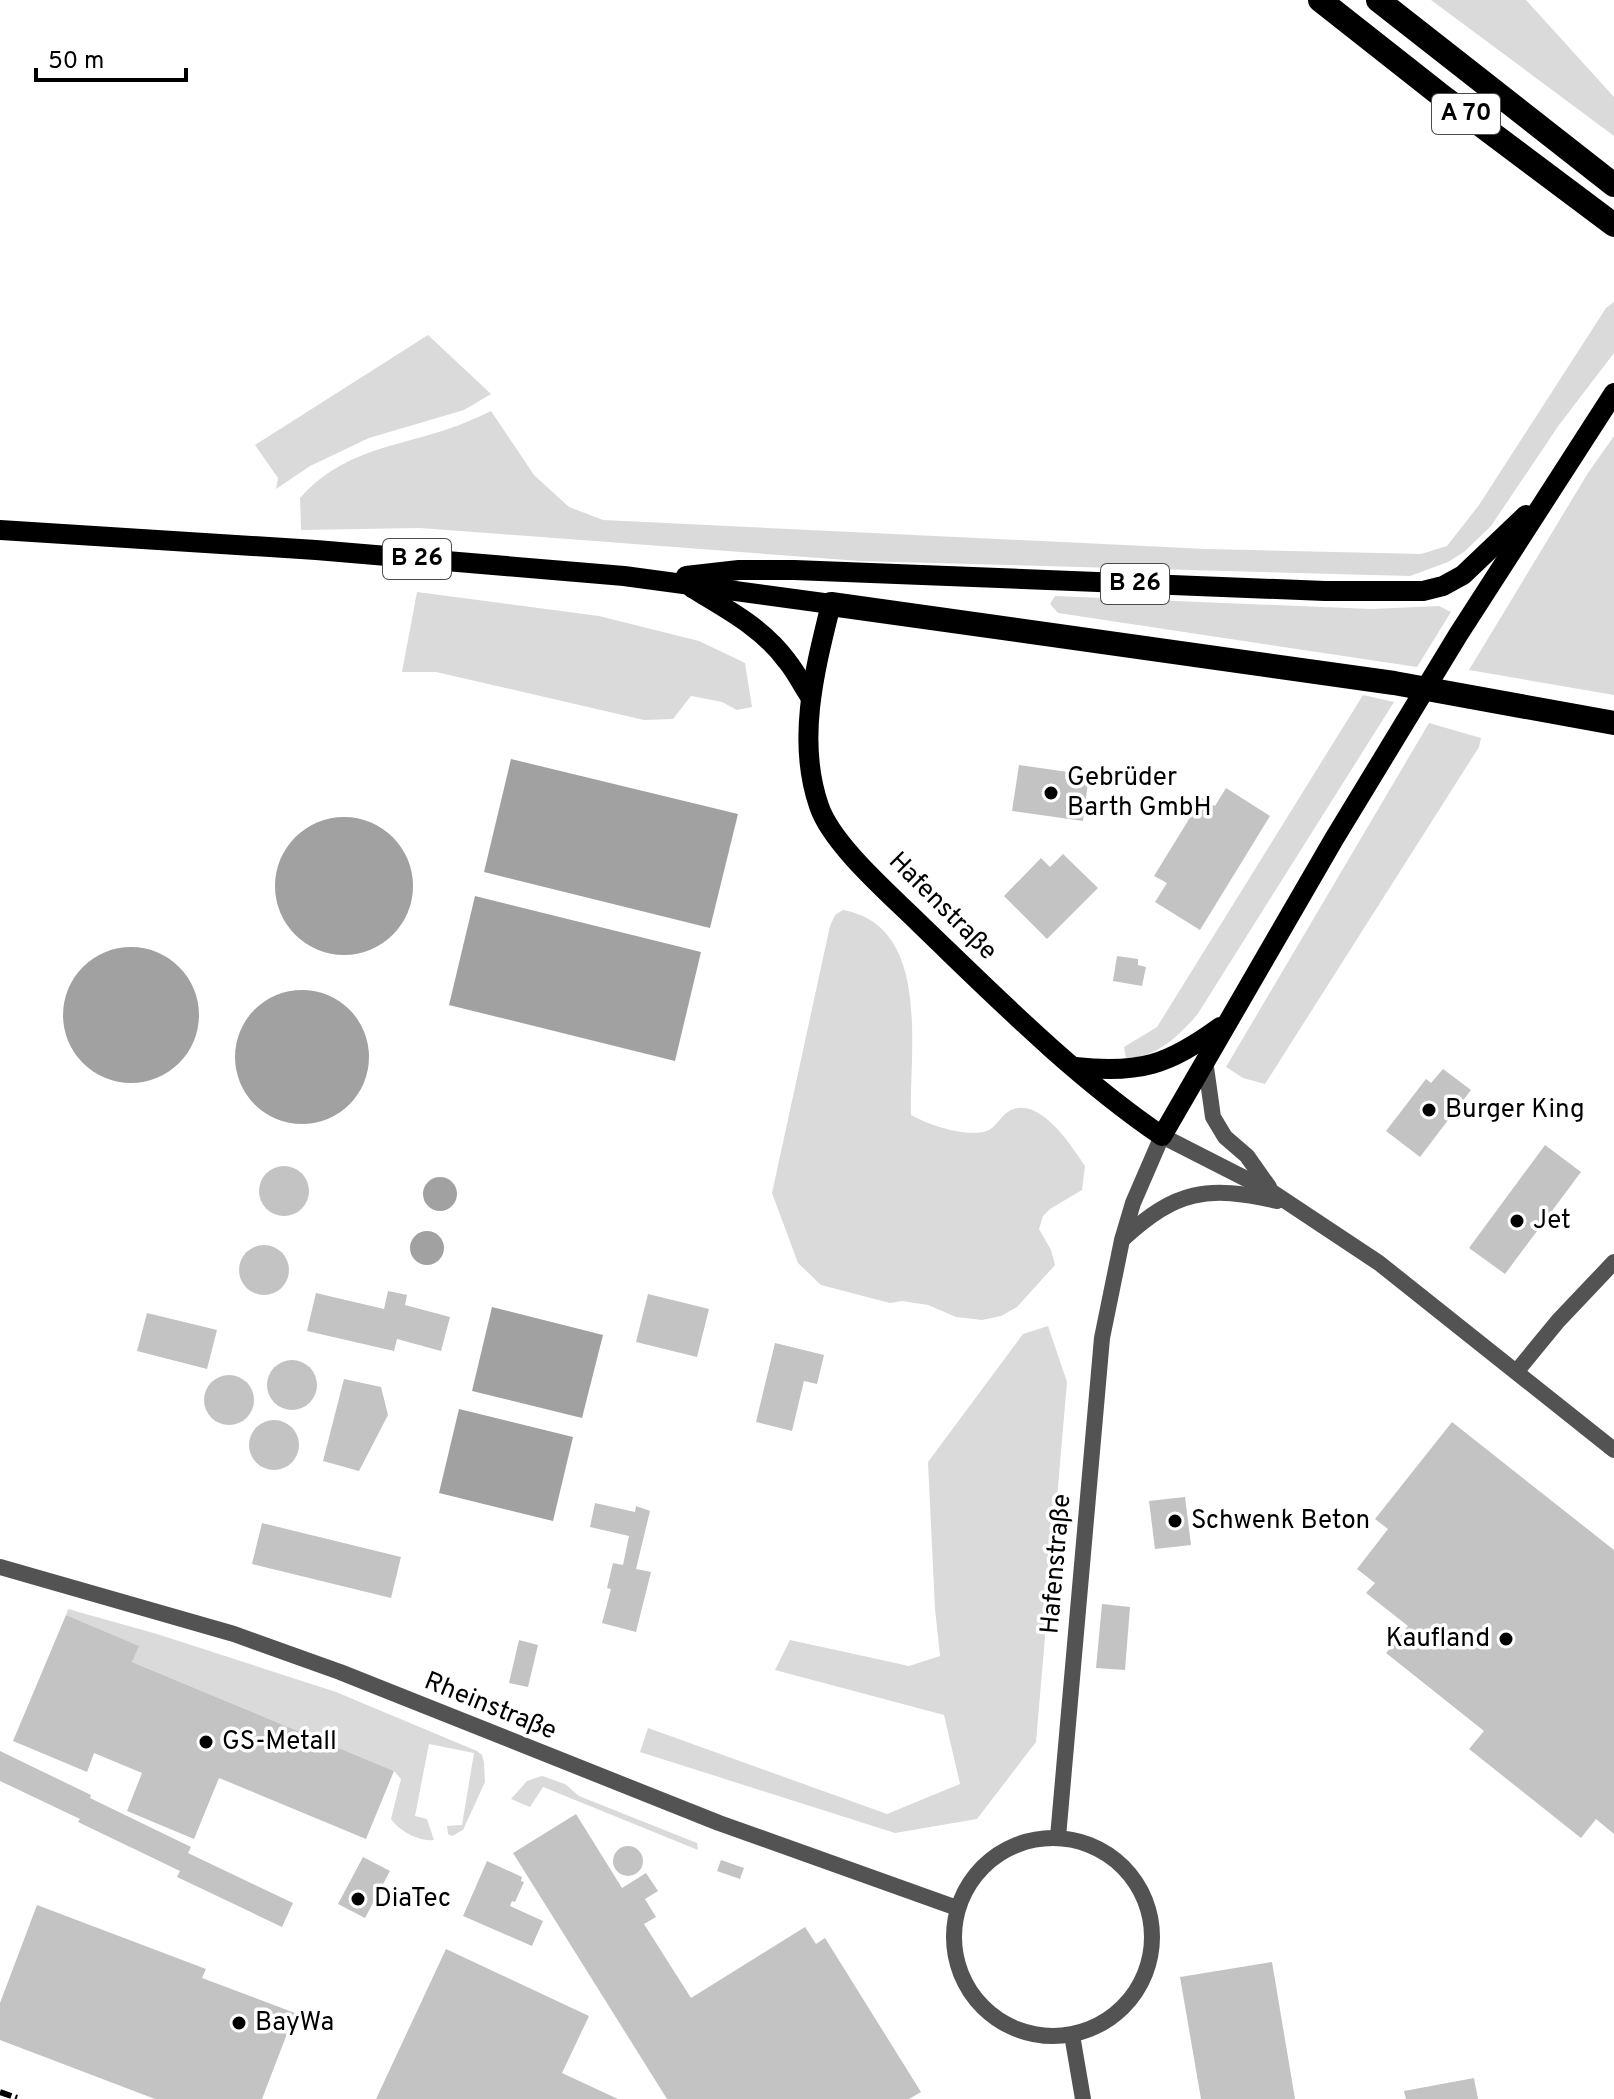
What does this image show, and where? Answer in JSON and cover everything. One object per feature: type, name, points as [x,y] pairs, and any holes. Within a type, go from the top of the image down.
[{"type":"highway","name":"A 70","points":[[1320,0],[1614,225]]},
{"type":"highway","name":"A 70","points":[[1378,0],[1614,185]]},
{"type":"highway","points":[[831,604],[1379,680],[1614,723]]},
{"type":"main road","name":"B 26","points":[[1162,1136],[1227,1021],[1458,635],[1614,393]]},
{"type":"main road","name":"B 26","points":[[655,580],[739,570],[794,570],[1325,591],[1423,591],[1443,586],[1463,575],[1519,523],[1568,468],[1614,404]]},
{"type":"main road","name":"B 26","points":[[0,530],[301,549],[655,580],[831,604]]},
{"type":"main road","points":[[685,584],[748,622],[773,643],[811,698]]},
{"type":"main road","name":"Hafenstraße","points":[[831,604],[811,698],[808,745],[812,780],[820,809],[842,843],[900,905],[1006,1007],[1162,1136]]},
{"type":"main road","points":[[1075,1067],[1110,1071],[1148,1067],[1173,1058],[1227,1021]]},
{"type":"street","points":[[1205,1060],[1213,1117],[1225,1137],[1247,1156],[1272,1192]]},
{"type":"street","points":[[1162,1136],[1272,1192],[1379,1263],[1614,1450]]},
{"type":"street","name":"Hafenstraße","points":[[1058,1837],[1102,1338],[1122,1240],[1133,1203],[1162,1136]]},
{"type":"street","points":[[1122,1240],[1145,1219],[1172,1201],[1209,1192],[1244,1194],[1294,1206]]},
{"type":"street","points":[[1517,1371],[1558,1321],[1614,1262]]},
{"type":"street","name":"Rheinstraße","points":[[0,1567],[234,1634],[340,1672],[719,1823],[957,1908]]},
{"type":"street","points":[[1058,1837],[1086,1842],[1112,1856],[1133,1876],[1147,1901],[1153,1930],[1151,1958],[1141,1986],[1123,2009],[1100,2026],[1072,2035],[1043,2036],[1015,2029],[990,2014],[970,1992],[957,1966],[953,1937],[957,1908],[968,1884],[985,1863],[1006,1848],[1031,1839],[1058,1837]]},
{"type":"street","points":[[1072,2035],[1083,2099]]},
{"type":"shaded area","points":[[1431,0],[1526,0],[1614,97],[1614,136]]},
{"type":"shaded area","points":[[1614,302],[1614,353],[1559,425],[1491,526],[1464,552],[1448,562],[1410,576],[860,561],[420,528],[301,530],[300,498],[332,470],[367,454],[451,428],[491,411],[534,475],[569,507],[603,520],[1206,549],[1421,554],[1447,546],[1479,505],[1606,308]]},
{"type":"shaded area","points":[[428,335],[491,394],[464,410],[369,438],[310,466],[276,489],[278,478],[255,445]]},
{"type":"shaded area","points":[[1614,436],[1614,695],[1469,670],[1588,473]]},
{"type":"shaded area","points":[[417,592],[599,616],[699,641],[745,663],[752,707],[737,710],[722,702],[691,696],[673,719],[644,720],[436,672],[402,672]]},
{"type":"shaded area","points":[[1055,596],[1371,609],[1439,606],[1451,612],[1417,667],[1058,613],[1050,604]]},
{"type":"shaded area","points":[[1363,695],[1394,702],[1197,1015],[1157,1050],[1126,1058],[1124,1047],[1157,1027]]},
{"type":"shaded area","points":[[1429,723],[1481,738],[1479,747],[1265,1084],[1243,1078],[1226,1067]]},
{"type":"shaded area","points":[[511,759],[738,814],[710,928],[484,872]]},
{"type":"shaded area","points":[[344,817],[370,822],[393,837],[408,860],[413,886],[408,912],[393,935],[370,950],[344,955],[318,950],[295,935],[280,912],[275,886],[280,860],[295,837],[318,822]]},
{"type":"shaded area","points":[[475,896],[701,952],[675,1061],[449,1005]]},
{"type":"shaded area","points":[[843,910],[871,921],[891,940],[903,965],[910,994],[912,1026],[911,1115],[946,1129],[975,1133],[991,1128],[1011,1110],[1022,1108],[1033,1111],[1054,1126],[1085,1166],[1082,1190],[1050,1209],[1043,1216],[1039,1229],[1051,1250],[1055,1265],[1017,1307],[1001,1316],[982,1320],[956,1317],[928,1305],[902,1301],[890,1303],[821,1285],[798,1263],[772,1193],[830,926],[835,915]]},
{"type":"shaded area","points":[[131,947],[157,952],[179,967],[194,989],[199,1015],[194,1041],[179,1063],[157,1078],[131,1083],[105,1078],[83,1063],[68,1041],[63,1015],[68,989],[83,967],[105,952]]},
{"type":"shaded area","points":[[302,990],[328,995],[349,1010],[364,1031],[369,1057],[364,1083],[349,1104],[328,1119],[302,1124],[276,1119],[255,1104],[240,1083],[235,1057],[240,1031],[255,1010],[276,995]]},
{"type":"shaded area","points":[[440,1177],[452,1182],[457,1194],[452,1206],[440,1211],[428,1206],[423,1194],[428,1182]]},
{"type":"shaded area","points":[[427,1231],[439,1236],[444,1248],[439,1260],[427,1265],[415,1260],[410,1248],[415,1236]]},
{"type":"shaded area","points":[[492,1307],[603,1335],[582,1418],[472,1391]]},
{"type":"shaded area","points":[[1048,1326],[1067,1382],[1036,1742],[977,1819],[895,1833],[640,1752],[648,1728],[887,1814],[960,1784],[944,1715],[775,1670],[790,1640],[909,1666],[940,1656],[928,1462],[1023,1334]]},
{"type":"shaded area","points":[[459,1409],[573,1437],[553,1521],[439,1493]]},
{"type":"shaded area","points":[[68,1609],[157,1634],[336,1692],[477,1751],[482,1755],[485,1782],[463,1830],[452,1836],[448,1834],[447,1826],[462,1825],[474,1753],[429,1744],[415,1816],[427,1819],[434,1840],[410,1835],[391,1819],[401,1779],[394,1771],[132,1662],[138,1646],[66,1615]]},
{"type":"shaded area","points":[[542,1776],[565,1784],[579,1796],[697,1843],[698,1850],[543,1787],[530,1807],[511,1799],[527,1781]]},
{"type":"building","name":"Gebrüder Barth GmbH","points":[[1019,765],[1089,775],[1083,821],[1012,811]]},
{"type":"building","points":[[1226,788],[1270,816],[1200,930],[1155,902],[1167,883],[1154,876],[1202,798],[1215,806]]},
{"type":"building","points":[[1063,854],[1098,888],[1047,939],[1004,896],[1041,858],[1050,867]]},
{"type":"building","points":[[1117,956],[1138,959],[1138,965],[1146,967],[1142,986],[1113,981]]},
{"type":"building","name":"Burger King","points":[[1443,1069],[1471,1090],[1420,1157],[1386,1131],[1426,1079],[1431,1083]]},
{"type":"building","name":"Jet","points":[[1545,1145],[1581,1172],[1505,1274],[1469,1248]]},
{"type":"building","points":[[284,1166],[301,1174],[309,1191],[301,1208],[284,1216],[267,1208],[259,1191],[267,1174]]},
{"type":"building","points":[[264,1245],[281,1253],[289,1270],[281,1287],[264,1295],[247,1287],[239,1270],[247,1253]]},
{"type":"building","points":[[388,1291],[407,1295],[405,1305],[450,1317],[441,1351],[397,1339],[394,1351],[307,1331],[316,1293],[384,1309]]},
{"type":"building","points":[[648,1294],[709,1309],[697,1357],[636,1342]]},
{"type":"building","points":[[147,1313],[217,1330],[207,1369],[137,1351]]},
{"type":"building","points":[[775,1343],[824,1355],[817,1384],[804,1381],[792,1431],[756,1422]]},
{"type":"building","points":[[292,1360],[309,1368],[317,1385],[309,1402],[292,1410],[275,1402],[267,1385],[275,1368]]},
{"type":"building","points":[[229,1375],[246,1383],[254,1400],[246,1417],[229,1425],[212,1417],[204,1400],[212,1383]]},
{"type":"building","points":[[344,1379],[381,1387],[388,1415],[359,1471],[323,1461]]},
{"type":"building","points":[[274,1420],[291,1428],[299,1445],[291,1462],[274,1470],[257,1462],[249,1445],[257,1428]]},
{"type":"building","name":"Kaufland","points":[[1452,1422],[1614,1550],[1614,1834],[1596,1819],[1581,1838],[1469,1749],[1484,1731],[1386,1653],[1408,1626],[1366,1593],[1375,1583],[1357,1569],[1388,1529],[1375,1519]]},
{"type":"building","points":[[1185,1497],[1191,1545],[1155,1549],[1149,1501]]},
{"type":"building","points":[[595,1503],[635,1512],[636,1506],[650,1511],[636,1569],[651,1572],[636,1632],[602,1623],[611,1589],[607,1588],[613,1563],[623,1565],[629,1536],[590,1527]]},
{"type":"building","points":[[262,1523],[401,1557],[391,1598],[252,1564]]},
{"type":"building","points":[[1102,1604],[1130,1607],[1125,1670],[1096,1668]]},
{"type":"building","points":[[66,1615],[139,1646],[132,1662],[394,1771],[366,1839],[219,1778],[194,1839],[127,1811],[142,1773],[94,1753],[87,1772],[13,1741]]},
{"type":"building","points":[[519,1640],[538,1645],[528,1687],[509,1683]]},
{"type":"building","points":[[0,1751],[191,1847],[188,1853],[293,1903],[282,1927],[177,1877],[180,1871],[0,1781]]},
{"type":"building","points":[[576,1814],[622,1888],[646,1873],[658,1891],[645,1899],[656,1917],[644,1924],[691,1998],[805,1927],[816,1944],[825,1938],[921,2092],[909,2099],[667,2099],[513,1853]]},
{"type":"building","points":[[628,1846],[634,1847],[642,1855],[642,1867],[634,1875],[628,1876],[622,1875],[614,1867],[613,1861],[614,1855],[622,1847]]},
{"type":"building","points":[[363,1857],[390,1871],[365,1918],[338,1904]]},
{"type":"building","points":[[721,1860],[744,1868],[740,1879],[717,1871]]},
{"type":"building","points":[[487,1861],[522,1877],[521,1881],[524,1882],[510,1906],[543,1921],[532,1946],[463,1916]]},
{"type":"building","points":[[37,1905],[206,1969],[202,1978],[295,2013],[262,2099],[155,2099],[0,2040],[0,2003]]},
{"type":"building","points":[[446,1949],[589,2016],[562,2073],[618,2099],[376,2099]]},
{"type":"building","points":[[1272,1962],[1295,2099],[1201,2099],[1180,1977]]},
{"type":"building","points":[[1474,2078],[1478,2099],[1406,2099],[1404,2091]]},
{"type":"railway","points":[[0,2092],[20,2099]]},
{"type":"place","name":"Gebrüder Barth GmbH","points":[[1051,793]]},
{"type":"place","name":"Burger King","points":[[1429,1110]]},
{"type":"place","name":"Jet","points":[[1517,1221]]},
{"type":"place","name":"Schwenk Beton","points":[[1175,1521]]},
{"type":"place","name":"Kaufland","points":[[1506,1639]]},
{"type":"place","name":"GS-Metall","points":[[206,1742]]},
{"type":"place","name":"DiaTec","points":[[358,1899]]},
{"type":"place","name":"BayWa","points":[[239,2023]]}]
